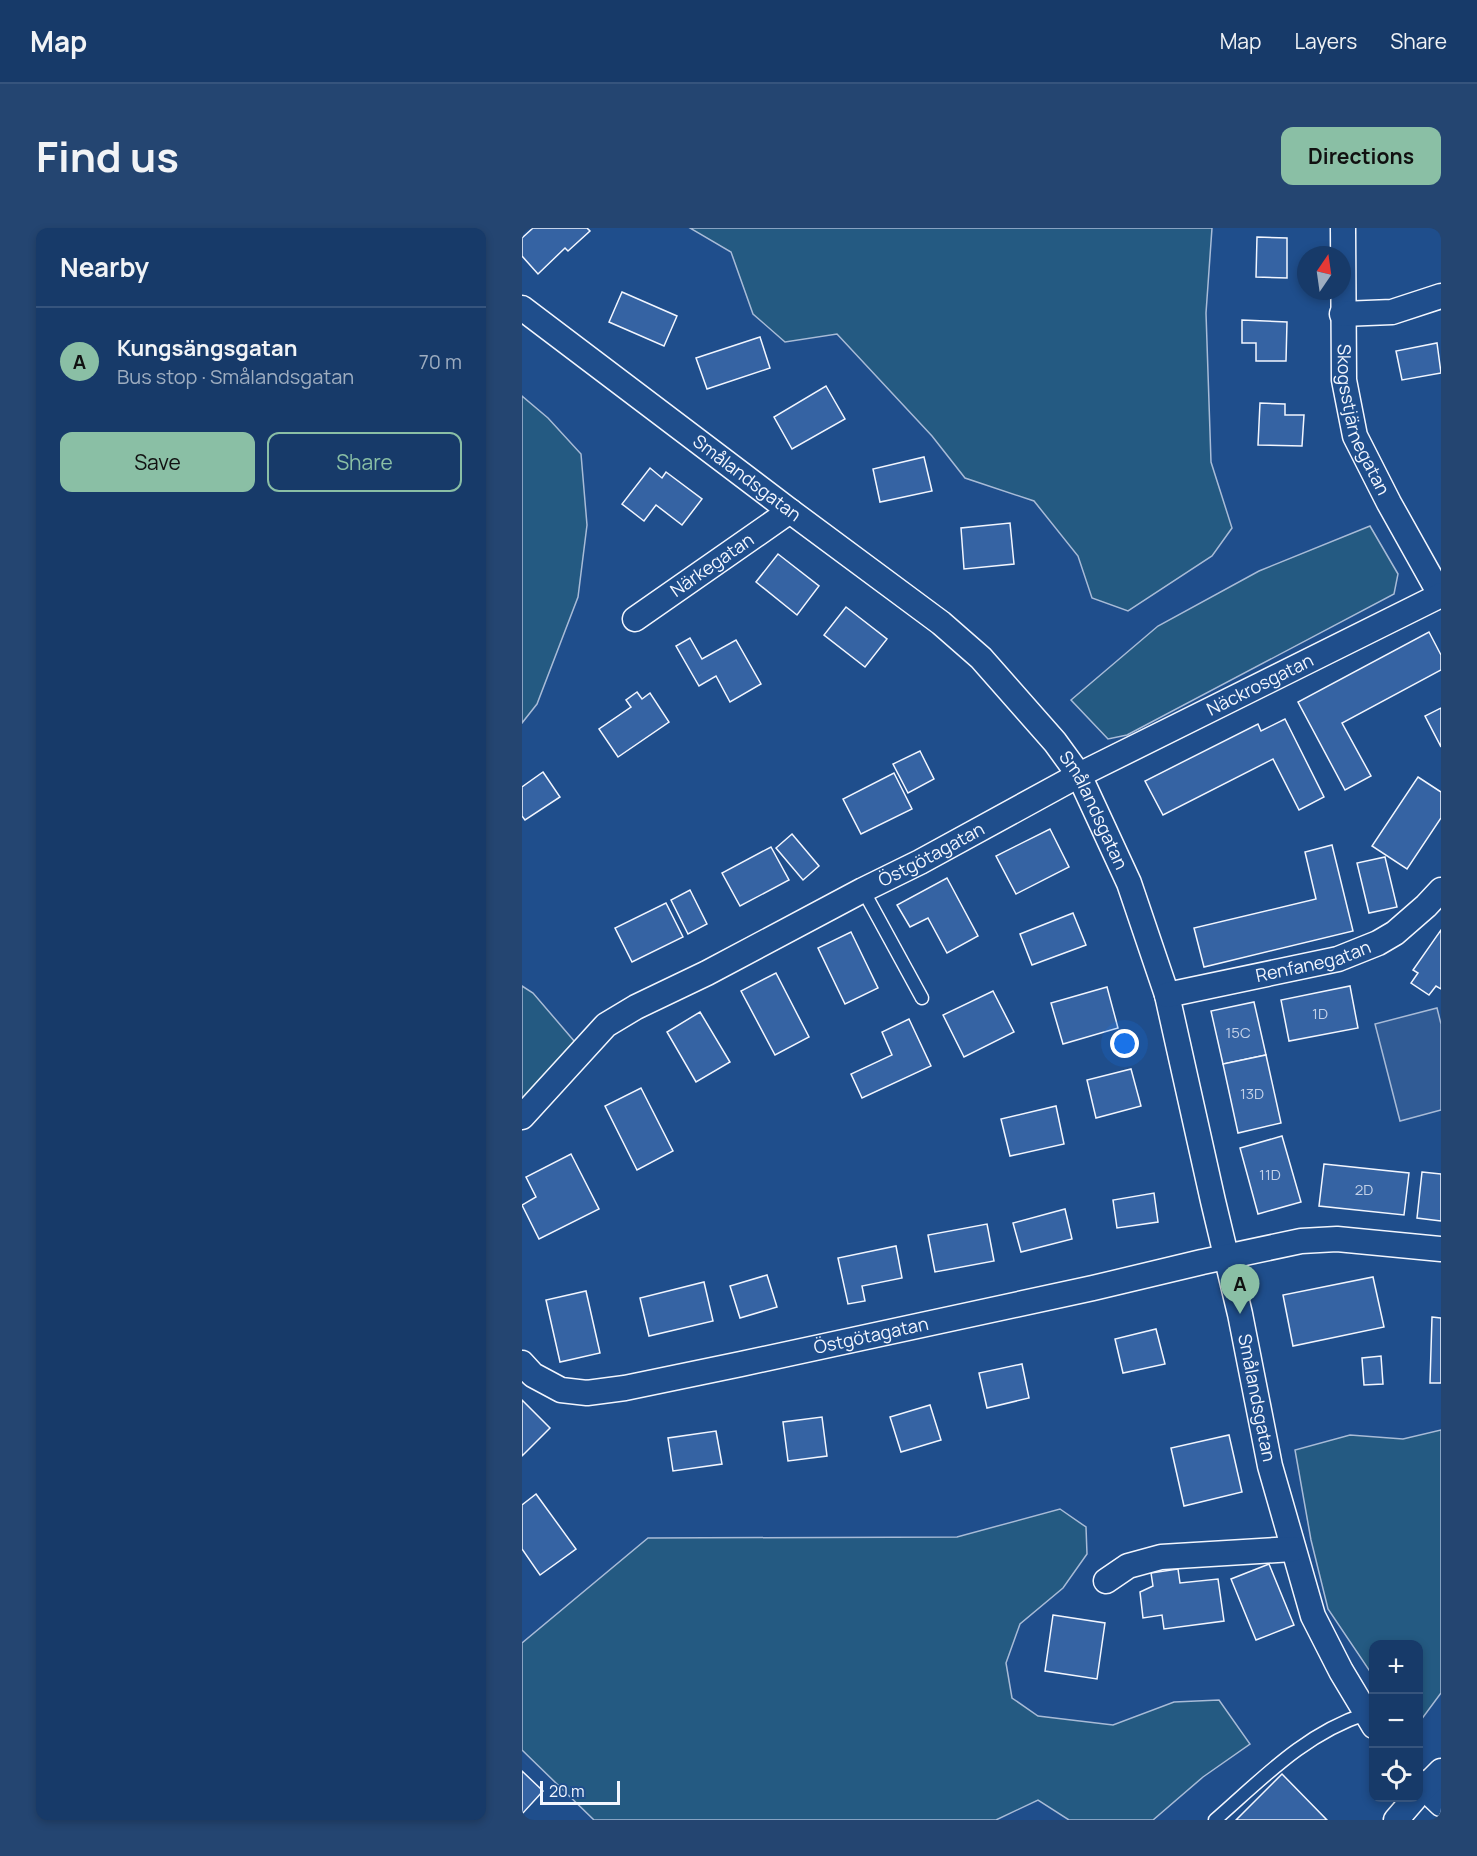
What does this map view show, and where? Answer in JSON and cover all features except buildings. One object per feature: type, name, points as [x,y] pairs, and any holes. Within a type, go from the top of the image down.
[{"type":"street","name":"Skogsstjärnegatan","points":[[1342,228],[1344,380],[1355,436],[1389,503],[1441,595]]},
{"type":"street","points":[[1342,314],[1392,312],[1441,296]]},
{"type":"street","name":"Smålandsgatan","points":[[522,308],[941,623],[981,658],[1031,712],[1079,775],[1129,883],[1167,995],[1240,1314],[1270,1466],[1313,1616],[1369,1720]]},
{"type":"street","name":"Närkegatan","points":[[635,619],[790,511]]},
{"type":"street","name":"Näckrosgatan","points":[[1079,775],[1441,595]]},
{"type":"street","name":"Östgötagatan","points":[[522,1117],[606,1025],[636,1007],[707,973],[920,862],[1079,775]]},
{"type":"street","name":"Renfanegatan","points":[[1167,995],[1338,959],[1378,943],[1395,933],[1441,890]]},
{"type":"street","name":"Östgötagatan","points":[[522,1363],[533,1375],[561,1390],[586,1393],[625,1388],[1301,1241],[1337,1239],[1441,1249]]},
{"type":"street","points":[[1106,1581],[1128,1566],[1161,1557],[1293,1549]]},
{"type":"street","points":[[1396,1820],[1424,1786],[1441,1804]]},
{"type":"lane","points":[[863,890],[921,998]]},
{"type":"lane","points":[[1215,1820],[1301,1745],[1342,1721],[1369,1720]]},
{"type":"shaded area","points":[[690,228],[1212,228],[1206,313],[1211,462],[1232,528],[1212,556],[1128,611],[1092,598],[1078,556],[1034,501],[965,478],[932,436],[837,334],[785,342],[753,314],[731,252]]},
{"type":"shaded area","points":[[522,396],[548,418],[581,454],[587,525],[578,597],[537,704],[522,723]]},
{"type":"shaded area","points":[[1370,526],[1398,574],[1394,594],[1127,735],[1108,739],[1071,700],[1158,626],[1259,571]]},
{"type":"shaded area","points":[[522,986],[533,993],[575,1042],[522,1101]]},
{"type":"shaded area","points":[[1437,1008],[1441,1024],[1441,1110],[1400,1121],[1375,1024]]},
{"type":"shaded area","points":[[1441,1430],[1441,1693],[1423,1717],[1423,1640],[1369,1640],[1369,1670],[1328,1609],[1311,1540],[1295,1450],[1350,1435],[1403,1439]]},
{"type":"shaded area","points":[[1060,1509],[1086,1527],[1087,1554],[1063,1588],[1020,1624],[1006,1663],[1012,1698],[1038,1716],[1113,1725],[1174,1702],[1219,1700],[1250,1744],[1203,1777],[1153,1820],[1069,1820],[1038,1800],[996,1820],[594,1820],[522,1750],[522,1643],[648,1538],[957,1537]]},
{"type":"place","name":"Kungsängsgatan","points":[[1240,1314]]}]
